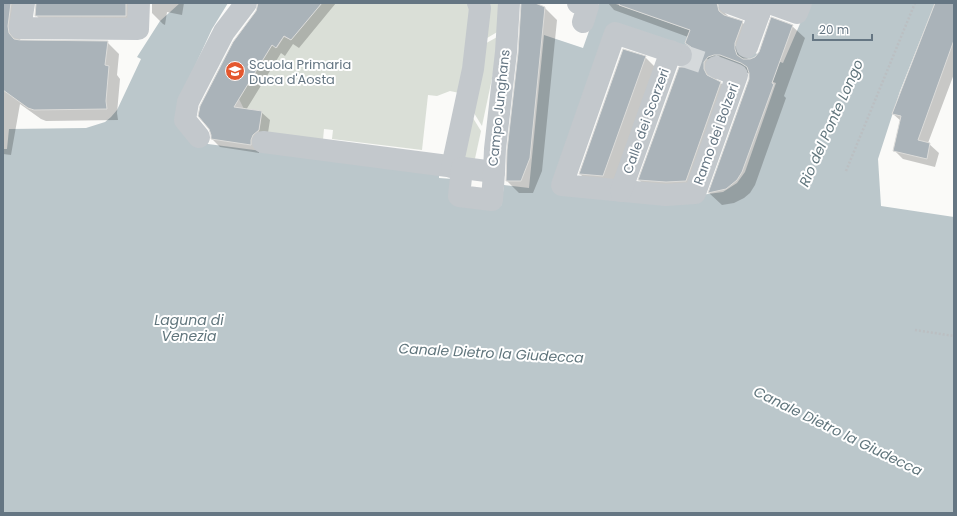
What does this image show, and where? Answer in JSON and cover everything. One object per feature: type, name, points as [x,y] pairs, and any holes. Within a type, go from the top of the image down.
[{"type":"street","points":[[24,3],[20,28],[138,29],[139,8]]},
{"type":"street","points":[[199,137],[185,120],[188,102],[224,32],[246,3]]},
{"type":"street","points":[[457,167],[473,69],[480,8],[478,3]]},
{"type":"street","name":"Campo Junghans","points":[[263,142],[494,172],[495,149],[506,52],[509,3]]},
{"type":"street","points":[[729,3],[764,7],[799,8]]},
{"type":"street","points":[[747,47],[764,7]]},
{"type":"street","name":"Calle dei Scorzeri","points":[[615,33],[676,53],[621,191],[562,185],[615,33]]},
{"type":"street","name":"Ramo dei Bolzeri","points":[[621,191],[666,195],[695,193],[737,75],[716,67]]},
{"type":"path","points":[[846,171],[915,3]]},
{"type":"path","points":[[915,330],[954,336]]},
{"type":"shaded area","points":[[322,3],[474,3],[464,94],[450,91],[437,96],[428,95],[422,150],[332,139],[333,130],[324,129],[323,140],[259,132],[262,111],[244,109],[239,99],[272,45],[277,48],[284,37],[291,40]]},
{"type":"shaded area","points":[[481,3],[498,3],[499,31],[482,41]]},
{"type":"shaded area","points":[[499,36],[499,45],[482,126],[469,105],[481,46]]},
{"type":"shaded area","points":[[468,110],[481,131],[474,163],[458,159]]},
{"type":"water","name":"Laguna di Venezia","points":[[180,3],[228,3],[212,29],[181,96],[199,141],[208,144],[439,174],[439,178],[454,179],[452,200],[501,206],[504,185],[529,188],[544,35],[583,48],[599,3],[613,3],[783,63],[809,3],[935,3],[900,91],[878,159],[881,206],[954,217],[954,513],[3,513],[3,149],[7,149],[9,129],[86,128],[105,122],[117,110],[141,59],[137,57],[160,21]],"holes":[[[612,26],[776,83],[745,172],[737,183],[723,192],[663,200],[553,191]]]},
{"type":"building","points":[[3,3],[11,3],[8,26],[9,33],[14,39],[108,41],[105,65],[109,66],[106,101],[107,109],[34,110],[28,108],[3,90]]},
{"type":"building","points":[[36,3],[126,3],[126,16],[35,16]]},
{"type":"building","name":"Scuola Primaria Duca d'Aosta","points":[[258,3],[322,3],[291,40],[284,36],[276,48],[272,45],[234,107],[262,111],[259,130],[253,135],[251,145],[211,139],[209,129],[198,116],[200,106],[233,42],[256,11]]},
{"type":"building","points":[[521,3],[535,3],[545,7],[530,158],[521,181],[506,181],[507,150],[518,53]]},
{"type":"building","points":[[620,3],[717,3],[719,11],[724,15],[743,21],[735,43],[735,49],[737,55],[743,59],[755,57],[759,52],[771,17],[793,25],[772,83],[774,84],[742,172],[737,180],[726,189],[708,193],[749,79],[747,67],[741,63],[720,55],[708,57],[704,62],[704,69],[707,75],[721,82],[686,181],[666,182],[638,180],[679,67],[684,67],[690,64],[693,59],[693,53],[691,47],[685,43],[690,30],[619,5]]},
{"type":"building","points":[[935,3],[954,3],[954,40],[918,140],[930,143],[927,159],[893,151],[901,116],[892,114]]},
{"type":"building","points":[[623,49],[646,56],[603,176],[579,174]]},
{"type":"tunnel","points":[[681,55],[716,67]]},
{"type":"place","name":"Scuola Primaria Duca d'Aosta","points":[[235,71]]},
{"type":"water label","name":"Rio del Ponte Longo","points":[[831,123]]},
{"type":"water label","name":"Canale Dietro la Giudecca","points":[[491,353]]},
{"type":"water label","name":"Canale Dietro la Giudecca","points":[[838,431]]}]
